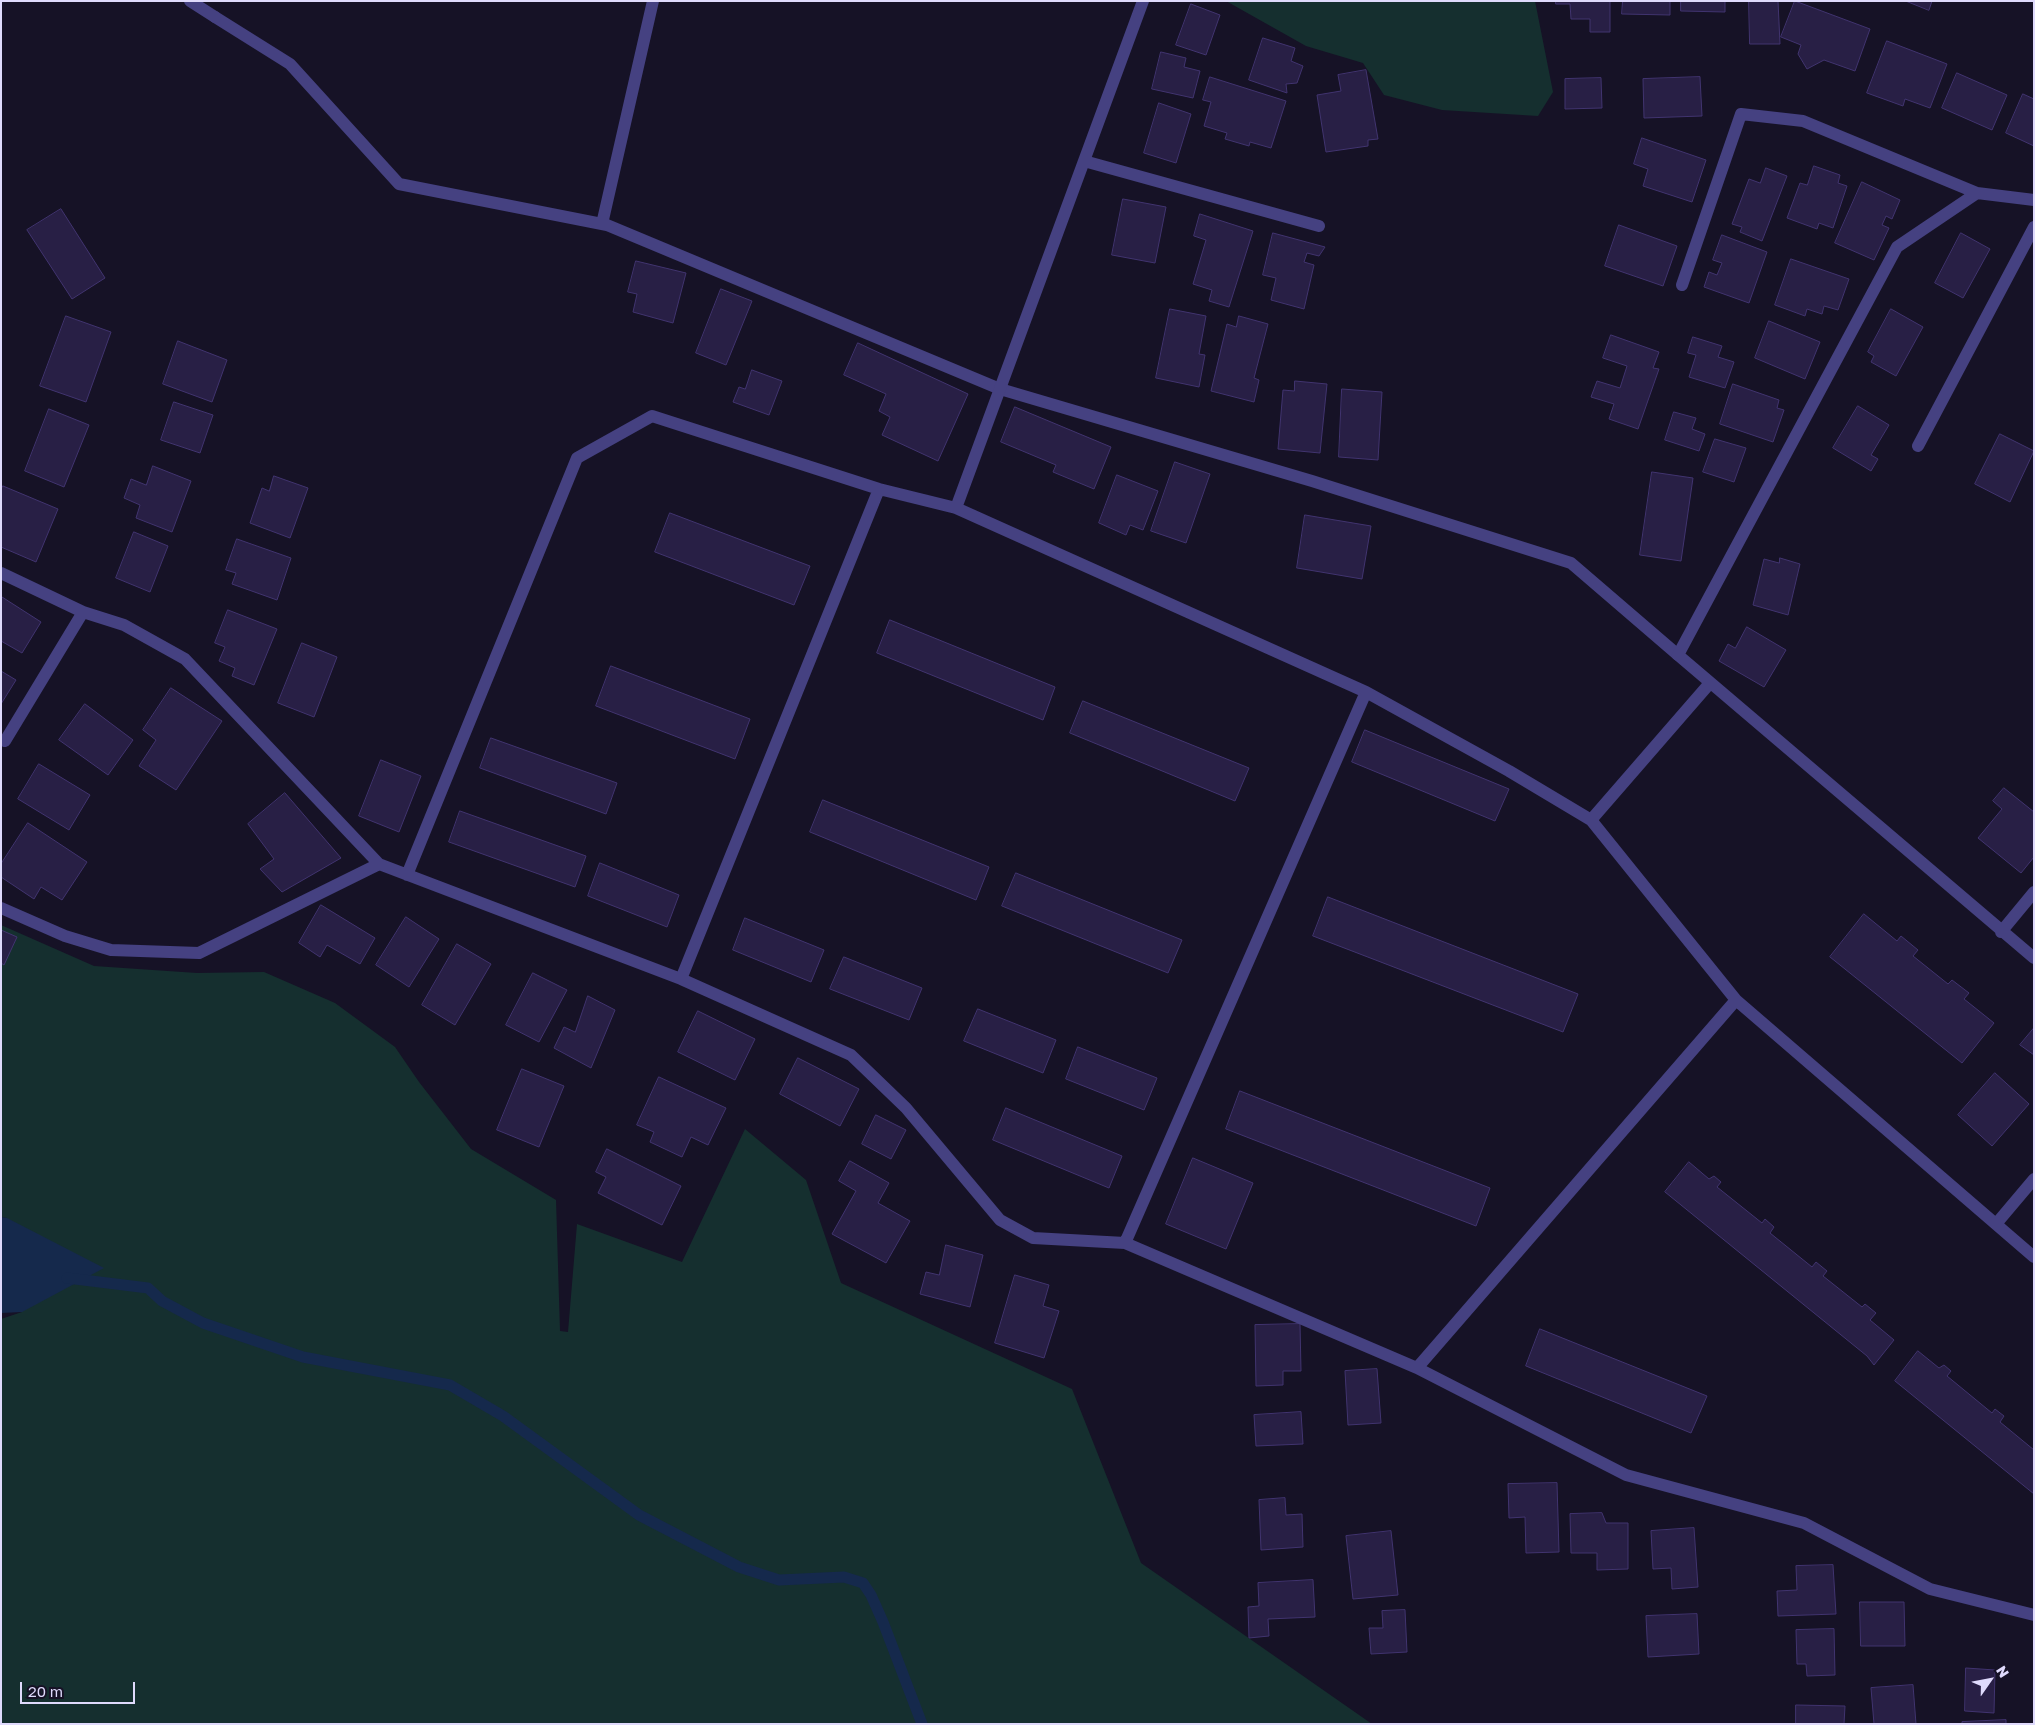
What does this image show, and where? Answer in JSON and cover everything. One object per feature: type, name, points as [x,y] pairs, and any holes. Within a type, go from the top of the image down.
[{"type":"street","points":[[190,1],[290,64],[399,184],[602,224],[1000,389],[1312,481],[1571,563],[2034,958]]},
{"type":"street","points":[[602,224],[653,1]]},
{"type":"street","points":[[956,508],[1143,1]]},
{"type":"street","points":[[1682,285],[1741,114],[1803,121],[1977,193],[2034,200]]},
{"type":"street","points":[[1084,161],[1319,226]]},
{"type":"street","points":[[1678,655],[1897,247],[1977,193]]},
{"type":"street","points":[[1918,446],[2034,227]]},
{"type":"street","points":[[407,875],[577,458],[652,416],[879,489],[956,508],[1366,692],[1509,771],[1591,820],[1736,1000],[2034,1257]]},
{"type":"street","points":[[682,979],[879,489]]},
{"type":"street","points":[[1,573],[83,612],[124,625],[185,659],[379,864],[682,979],[851,1055],[906,1108],[1000,1220],[1033,1238],[1125,1243],[1417,1368],[1626,1476],[1804,1523],[1930,1589],[2034,1615]]},
{"type":"street","points":[[5,741],[83,612]]},
{"type":"street","points":[[1591,820],[1710,683]]},
{"type":"street","points":[[1125,1243],[1366,692]]},
{"type":"street","points":[[1,908],[65,936],[111,950],[200,953],[379,864]]},
{"type":"street","points":[[2002,932],[2034,892]]},
{"type":"street","points":[[1417,1368],[1736,1000]]},
{"type":"street","points":[[1996,1224],[2034,1179]]},
{"type":"green space","points":[[1226,1],[1535,1],[1553,92],[1538,116],[1442,110],[1384,95],[1363,63],[1306,46]]},
{"type":"green space","points":[[1,925],[94,966],[197,973],[264,972],[335,1003],[395,1047],[419,1082],[471,1149],[556,1200],[560,1331],[568,1332],[577,1224],[682,1262],[745,1129],[806,1180],[841,1283],[1072,1389],[1141,1563],[1372,1724],[1,1724],[1,1319],[22,1312],[7,1218],[1,1217]]},
{"type":"water","points":[[1,1217],[7,1218],[104,1268],[22,1312],[1,1313]]},
{"type":"building","points":[[1556,1],[1610,1],[1610,32],[1590,32],[1590,19],[1571,19],[1570,4],[1556,4]]},
{"type":"building","points":[[1623,1],[1670,1],[1670,15],[1622,14]]},
{"type":"building","points":[[1681,1],[1725,1],[1725,12],[1681,11]]},
{"type":"building","points":[[1749,1],[1778,1],[1780,44],[1750,44]]},
{"type":"building","points":[[1795,1],[1870,29],[1855,71],[1824,60],[1807,69],[1798,54],[1801,45],[1781,37]]},
{"type":"building","points":[[1906,1],[1932,1],[1929,10]]},
{"type":"building","points":[[1191,4],[1220,15],[1206,55],[1176,45]]},
{"type":"building","points":[[1263,38],[1295,48],[1291,61],[1303,66],[1297,83],[1286,84],[1287,93],[1249,80]]},
{"type":"building","points":[[1887,41],[1947,64],[1930,108],[1905,99],[1903,106],[1867,93]]},
{"type":"building","points":[[1161,52],[1186,58],[1184,67],[1200,71],[1193,98],[1152,89]]},
{"type":"building","points":[[1366,70],[1378,139],[1368,140],[1368,146],[1326,152],[1317,95],[1341,91],[1338,75]]},
{"type":"building","points":[[1957,73],[2007,95],[1992,130],[1942,108]]},
{"type":"building","points":[[1210,77],[1286,101],[1271,148],[1250,142],[1249,146],[1225,139],[1227,133],[1204,126],[1211,102],[1203,100]]},
{"type":"building","points":[[1700,77],[1702,116],[1644,118],[1643,79]]},
{"type":"building","points":[[1601,78],[1602,108],[1565,109],[1565,79]]},
{"type":"building","points":[[2023,94],[2034,99],[2034,146],[2006,133]]},
{"type":"building","points":[[1159,103],[1191,114],[1176,163],[1144,153]]},
{"type":"building","points":[[1642,138],[1706,160],[1692,202],[1643,186],[1648,169],[1634,164]]},
{"type":"building","points":[[1814,166],[1840,175],[1838,183],[1847,186],[1833,228],[1819,223],[1817,229],[1787,218],[1800,183],[1807,185]]},
{"type":"building","points":[[1766,168],[1787,176],[1762,241],[1740,232],[1742,227],[1732,224],[1749,179],[1760,183]]},
{"type":"building","points":[[1862,182],[1900,200],[1892,219],[1886,216],[1882,225],[1889,228],[1874,260],[1835,243]]},
{"type":"building","points":[[1123,199],[1166,207],[1155,263],[1112,255]]},
{"type":"building","points":[[61,209],[105,278],[72,299],[27,230]]},
{"type":"building","points":[[1200,214],[1253,231],[1229,307],[1209,301],[1212,290],[1193,284],[1206,240],[1194,236]]},
{"type":"building","points":[[1619,225],[1677,246],[1663,286],[1605,266]]},
{"type":"building","points":[[1273,233],[1325,247],[1319,256],[1307,253],[1304,262],[1314,265],[1304,309],[1271,300],[1276,278],[1263,275]]},
{"type":"building","points":[[1961,233],[1990,249],[1963,298],[1935,283]]},
{"type":"building","points":[[1722,235],[1767,252],[1749,303],[1704,287],[1709,272],[1717,275],[1722,263],[1713,260]]},
{"type":"building","points":[[1791,259],[1849,279],[1838,310],[1824,306],[1822,314],[1807,309],[1805,316],[1775,305]]},
{"type":"building","points":[[636,261],[686,273],[673,323],[633,312],[637,294],[628,292]]},
{"type":"building","points":[[721,289],[752,301],[726,365],[696,353]]},
{"type":"building","points":[[1170,309],[1206,316],[1199,354],[1205,355],[1199,387],[1156,378]]},
{"type":"building","points":[[1891,309],[1923,327],[1896,376],[1871,362],[1874,356],[1868,352]]},
{"type":"building","points":[[66,316],[111,332],[86,402],[40,386]]},
{"type":"building","points":[[1239,316],[1268,324],[1254,378],[1259,380],[1254,402],[1211,391],[1227,324],[1236,327]]},
{"type":"building","points":[[1769,321],[1820,342],[1805,379],[1755,358]]},
{"type":"building","points":[[1611,335],[1659,352],[1653,368],[1659,369],[1638,429],[1609,419],[1614,404],[1591,397],[1597,381],[1620,388],[1627,366],[1603,358]]},
{"type":"building","points":[[1693,337],[1722,346],[1718,357],[1734,362],[1725,388],[1689,377],[1696,355],[1688,353]]},
{"type":"building","points":[[178,341],[227,360],[212,402],[163,384]]},
{"type":"building","points":[[858,343],[968,394],[938,461],[882,435],[890,417],[879,411],[886,394],[844,375]]},
{"type":"building","points":[[752,370],[782,381],[769,415],[733,402],[739,387],[745,389]]},
{"type":"building","points":[[1295,381],[1327,384],[1320,453],[1278,449],[1283,390],[1294,391]]},
{"type":"building","points":[[1733,384],[1779,400],[1777,408],[1784,410],[1773,442],[1720,424]]},
{"type":"building","points":[[1342,389],[1382,392],[1378,460],[1339,457]]},
{"type":"building","points":[[174,402],[213,415],[200,453],[161,440]]},
{"type":"building","points":[[1858,406],[1889,425],[1871,455],[1878,459],[1871,471],[1833,448]]},
{"type":"building","points":[[1015,407],[1111,447],[1094,489],[1053,472],[1056,465],[1001,442]]},
{"type":"building","points":[[49,409],[89,425],[64,487],[25,471]]},
{"type":"building","points":[[1674,412],[1696,418],[1692,429],[1705,434],[1699,451],[1665,440]]},
{"type":"building","points":[[2000,434],[2034,451],[2010,502],[1975,484]]},
{"type":"building","points":[[1715,439],[1746,448],[1734,482],[1703,472]]},
{"type":"building","points":[[1175,462],[1210,474],[1186,543],[1151,531]]},
{"type":"building","points":[[153,466],[191,481],[172,532],[136,518],[140,505],[124,498],[131,479],[146,485]]},
{"type":"building","points":[[1652,472],[1693,478],[1681,561],[1640,555]]},
{"type":"building","points":[[1117,475],[1158,491],[1143,530],[1130,525],[1126,535],[1099,523]]},
{"type":"building","points":[[274,476],[308,488],[290,538],[250,523],[262,488],[269,491]]},
{"type":"building","points":[[3,486],[58,509],[36,562],[1,547],[1,490]]},
{"type":"building","points":[[670,513],[810,566],[794,605],[655,552]]},
{"type":"building","points":[[1305,515],[1371,526],[1362,579],[1297,568]]},
{"type":"building","points":[[134,532],[168,546],[150,592],[116,578]]},
{"type":"building","points":[[237,539],[291,558],[277,600],[232,584],[236,573],[226,570]]},
{"type":"building","points":[[1780,558],[1800,564],[1788,615],[1753,605],[1764,559],[1779,563]]},
{"type":"building","points":[[2,597],[41,622],[22,653],[1,641]]},
{"type":"building","points":[[228,610],[277,629],[254,685],[232,676],[235,668],[219,661],[225,647],[215,643]]},
{"type":"building","points":[[890,620],[1055,687],[1043,720],[877,653]]},
{"type":"building","points":[[1747,627],[1786,650],[1764,687],[1719,661],[1728,644],[1735,648]]},
{"type":"building","points":[[302,643],[337,657],[314,717],[278,703]]},
{"type":"building","points":[[611,666],[750,719],[735,759],[596,706]]},
{"type":"building","points":[[1,671],[16,680],[1,704]]},
{"type":"building","points":[[171,688],[222,721],[176,790],[139,766],[156,740],[143,730]]},
{"type":"building","points":[[1083,701],[1249,768],[1235,801],[1070,733]]},
{"type":"building","points":[[85,704],[133,740],[108,775],[59,740]]},
{"type":"building","points":[[1365,730],[1509,789],[1495,821],[1352,762]]},
{"type":"building","points":[[491,738],[617,783],[606,814],[480,768]]},
{"type":"building","points":[[381,760],[421,776],[399,832],[359,816]]},
{"type":"building","points":[[39,764],[90,795],[69,830],[18,799]]},
{"type":"building","points":[[2004,788],[2034,812],[2034,857],[2021,873],[1978,838],[2002,809],[1993,801]]},
{"type":"building","points":[[285,793],[341,858],[282,892],[260,869],[274,859],[248,824]]},
{"type":"building","points":[[823,800],[989,867],[976,900],[810,832]]},
{"type":"building","points":[[460,811],[586,856],[575,887],[449,842]]},
{"type":"building","points":[[28,823],[87,862],[62,900],[41,887],[34,899],[1,877],[1,864]]},
{"type":"building","points":[[600,863],[679,895],[667,927],[588,896]]},
{"type":"building","points":[[1016,873],[1182,940],[1168,973],[1002,906]]},
{"type":"building","points":[[1328,897],[1578,994],[1563,1032],[1313,936]]},
{"type":"building","points":[[321,905],[375,938],[360,964],[327,945],[320,957],[299,943]]},
{"type":"building","points":[[1864,914],[1897,941],[1901,936],[1918,950],[1913,956],[1948,984],[1952,980],[1969,993],[1964,999],[1994,1023],[1962,1063],[1830,957]]},
{"type":"building","points":[[406,917],[439,939],[409,987],[376,965]]},
{"type":"building","points":[[745,918],[824,950],[811,982],[733,950]]},
{"type":"building","points":[[1,930],[17,937],[4,965],[1,963]]},
{"type":"building","points":[[457,944],[491,964],[455,1025],[422,1005]]},
{"type":"building","points":[[844,957],[922,988],[909,1020],[830,989]]},
{"type":"building","points":[[533,973],[567,990],[539,1042],[506,1025]]},
{"type":"building","points":[[588,996],[615,1010],[591,1068],[554,1048],[564,1027],[575,1032]]},
{"type":"building","points":[[978,1009],[1056,1040],[1043,1073],[964,1041]]},
{"type":"building","points":[[698,1011],[755,1039],[735,1080],[678,1052]]},
{"type":"building","points":[[2034,1028],[2034,1055],[2020,1045]]},
{"type":"building","points":[[1078,1047],[1157,1078],[1144,1110],[1066,1079]]},
{"type":"building","points":[[798,1058],[859,1089],[840,1126],[780,1094]]},
{"type":"building","points":[[522,1069],[564,1086],[539,1147],[497,1130]]},
{"type":"building","points":[[1995,1073],[2029,1104],[1992,1146],[1958,1115]]},
{"type":"building","points":[[659,1077],[726,1108],[708,1145],[691,1137],[682,1157],[650,1142],[654,1132],[637,1125]]},
{"type":"building","points":[[1240,1091],[1490,1188],[1476,1226],[1226,1129]]},
{"type":"building","points":[[1006,1108],[1122,1156],[1109,1188],[993,1140]]},
{"type":"building","points":[[876,1115],[906,1130],[891,1159],[862,1144]]},
{"type":"building","points":[[607,1149],[681,1186],[662,1225],[598,1193],[606,1177],[596,1172]]},
{"type":"building","points":[[1193,1158],[1253,1183],[1226,1249],[1166,1224]]},
{"type":"building","points":[[850,1161],[889,1183],[878,1203],[910,1221],[886,1263],[832,1234],[856,1191],[839,1181]]},
{"type":"building","points":[[1689,1162],[1709,1179],[1714,1176],[1721,1182],[1717,1187],[1762,1223],[1765,1219],[1774,1227],[1770,1233],[1812,1267],[1816,1262],[1827,1271],[1823,1276],[1862,1307],[1865,1304],[1876,1313],[1870,1320],[1894,1340],[1874,1365],[1867,1356],[1665,1192]]},
{"type":"building","points":[[946,1245],[983,1255],[970,1307],[920,1294],[926,1272],[939,1275]]},
{"type":"building","points":[[1015,1275],[1049,1285],[1043,1306],[1059,1311],[1044,1358],[995,1343]]},
{"type":"building","points":[[1300,1324],[1301,1371],[1283,1371],[1283,1385],[1256,1386],[1255,1325]]},
{"type":"building","points":[[1540,1329],[1707,1396],[1691,1433],[1526,1366]]},
{"type":"building","points":[[1918,1351],[1939,1368],[1944,1365],[1951,1371],[1947,1376],[1992,1413],[1995,1409],[2004,1416],[2000,1422],[2034,1450],[2034,1494],[1895,1381]]},
{"type":"building","points":[[1377,1369],[1381,1423],[1348,1425],[1345,1371]]},
{"type":"building","points":[[1301,1412],[1303,1444],[1256,1446],[1254,1415]]},
{"type":"building","points":[[1557,1483],[1559,1552],[1526,1553],[1525,1517],[1509,1518],[1508,1484]]},
{"type":"building","points":[[1285,1498],[1286,1515],[1302,1514],[1303,1547],[1261,1550],[1259,1500]]},
{"type":"building","points":[[1602,1513],[1606,1523],[1628,1523],[1628,1569],[1597,1570],[1597,1553],[1571,1553],[1570,1514]]},
{"type":"building","points":[[1694,1528],[1698,1587],[1672,1589],[1671,1568],[1653,1569],[1651,1531]]},
{"type":"building","points":[[1391,1531],[1398,1595],[1353,1599],[1346,1536]]},
{"type":"building","points":[[1833,1565],[1836,1614],[1778,1616],[1777,1591],[1797,1590],[1796,1566]]},
{"type":"building","points":[[1313,1580],[1315,1617],[1268,1619],[1269,1636],[1249,1638],[1248,1607],[1259,1606],[1258,1583]]},
{"type":"building","points":[[1860,1602],[1904,1602],[1905,1646],[1861,1646]]},
{"type":"building","points":[[1405,1610],[1407,1652],[1371,1654],[1369,1628],[1383,1628],[1382,1611]]},
{"type":"building","points":[[1697,1614],[1699,1654],[1648,1657],[1646,1616]]},
{"type":"building","points":[[1834,1629],[1835,1675],[1807,1676],[1806,1664],[1797,1664],[1796,1630]]},
{"type":"building","points":[[1966,1668],[1995,1670],[1994,1713],[1965,1711]]},
{"type":"building","points":[[1913,1685],[1916,1724],[1874,1724],[1871,1688]]},
{"type":"building","points":[[1796,1705],[1845,1706],[1844,1724],[1796,1724]]},
{"type":"building","points":[[2006,1720],[2006,1724],[1962,1724],[1962,1722]]},
{"type":"waterway","points":[[67,1278],[148,1288],[162,1301],[203,1323],[303,1357],[450,1385],[503,1416],[639,1515],[739,1567],[779,1580],[844,1577],[863,1583],[871,1595],[883,1622],[922,1724]]}]
